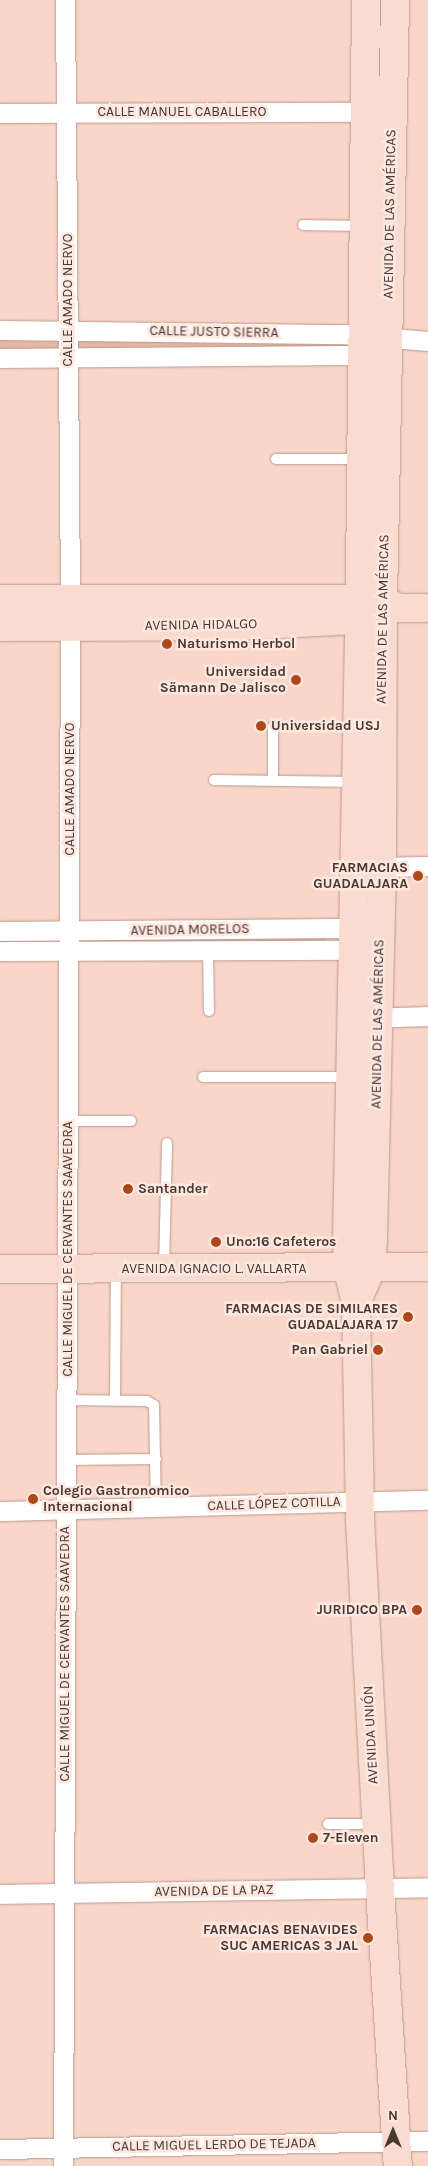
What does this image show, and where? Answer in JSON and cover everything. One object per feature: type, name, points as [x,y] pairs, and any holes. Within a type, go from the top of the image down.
[{"type":"main road","name":"AVENIDA DE LAS AMÉRICAS","points":[[366,0],[362,226],[374,345],[382,867],[367,939]]},
{"type":"main road","name":"AVENIDA DE LAS AMÉRICAS","points":[[359,1269],[367,939],[355,868],[356,782],[377,609],[360,459],[374,345],[395,0]]},
{"type":"main road","name":"AVENIDA HIDALGO","points":[[0,599],[70,599],[377,609],[428,608]]},
{"type":"main road","name":"AVENIDA HIDALGO","points":[[0,627],[239,626],[377,609]]},
{"type":"main road","name":"AVENIDA DE LAS AMÉRICAS","points":[[359,1269],[351,1077],[366,1018]]},
{"type":"main road","name":"AVENIDA IGNACIO L. VALLARTA","points":[[0,1269],[359,1269],[428,1267]]},
{"type":"main road","name":"AVENIDA UNIÓN","points":[[359,1269],[356,1303],[359,1502],[376,1824],[398,2154]]},
{"type":"street","name":"CALLE AMADO NERVO","points":[[66,0],[70,599]]},
{"type":"street","name":"CALLE MANUEL CABALLERO","points":[[0,112],[363,112]]},
{"type":"street","name":"CALLE JUSTO SIERRA","points":[[0,330],[68,330],[374,345]]},
{"type":"street","name":"CALLE JUSTO SIERRA","points":[[0,358],[68,358],[428,341]]},
{"type":"street","name":"CALLE AMADO NERVO","points":[[70,627],[70,951]]},
{"type":"street","points":[[355,868],[428,866]]},
{"type":"street","name":"AVENIDA MORELOS","points":[[0,931],[70,931],[367,939]]},
{"type":"street","name":"AVENIDA MORELOS","points":[[0,951],[208,950],[367,939]]},
{"type":"street","name":"CALLE MIGUEL DE CERVANTES SAAVEDRA","points":[[63,2157],[70,951]]},
{"type":"street","points":[[366,1018],[428,1016]]},
{"type":"street","name":"CALLE LÓPEZ COTILLA","points":[[0,1511],[428,1500]]},
{"type":"street","name":"AVENIDA DE LA PAZ","points":[[0,1894],[428,1887]]},
{"type":"street","name":"CALLE MIGUEL LERDO DE TEJADA","points":[[0,2149],[63,2157],[398,2154],[428,2141]]},
{"type":"lane","points":[[303,225],[362,226]]},
{"type":"lane","points":[[276,459],[360,459]]},
{"type":"lane","points":[[273,726],[273,781]]},
{"type":"lane","points":[[214,780],[356,782]]},
{"type":"lane","points":[[208,950],[209,1011]]},
{"type":"lane","points":[[203,1077],[351,1077]]},
{"type":"lane","points":[[69,1121],[131,1121]]},
{"type":"lane","points":[[164,1269],[168,1144]]},
{"type":"lane","points":[[115,1401],[116,1269]]},
{"type":"lane","points":[[67,1400],[147,1401],[154,1405],[156,1507]]},
{"type":"lane","points":[[66,1460],[156,1459]]},
{"type":"lane","points":[[328,1824],[376,1824]]},
{"type":"shaded area","points":[[0,335],[58,335],[58,352],[0,352]]},
{"type":"shaded area","points":[[77,337],[345,337],[345,351],[77,354]]},
{"type":"shaded area","points":[[91,935],[326,935],[326,946],[91,946]]},
{"type":"place","name":"Naturismo Herbol","points":[[167,644]]},
{"type":"place","name":"Universidad Sämann De Jalisco","points":[[296,680]]},
{"type":"place","name":"Universidad USJ","points":[[261,726]]},
{"type":"place","name":"FARMACIAS GUADALAJARA","points":[[418,876]]},
{"type":"place","name":"Santander","points":[[128,1189]]},
{"type":"place","name":"Uno:16 Cafeteros","points":[[216,1242]]},
{"type":"place","name":"FARMACIAS DE SIMILARES GUADALAJARA 17","points":[[408,1317]]},
{"type":"place","name":"Pan Gabriel","points":[[378,1350]]},
{"type":"place","name":"Colegio Gastronomico Internacional","points":[[33,1499]]},
{"type":"place","name":"JURIDICO BPA","points":[[417,1610]]},
{"type":"place","name":"7-Eleven","points":[[313,1838]]},
{"type":"place","name":"FARMACIAS BENAVIDES SUC AMERICAS 3 JAL","points":[[368,1938]]}]
